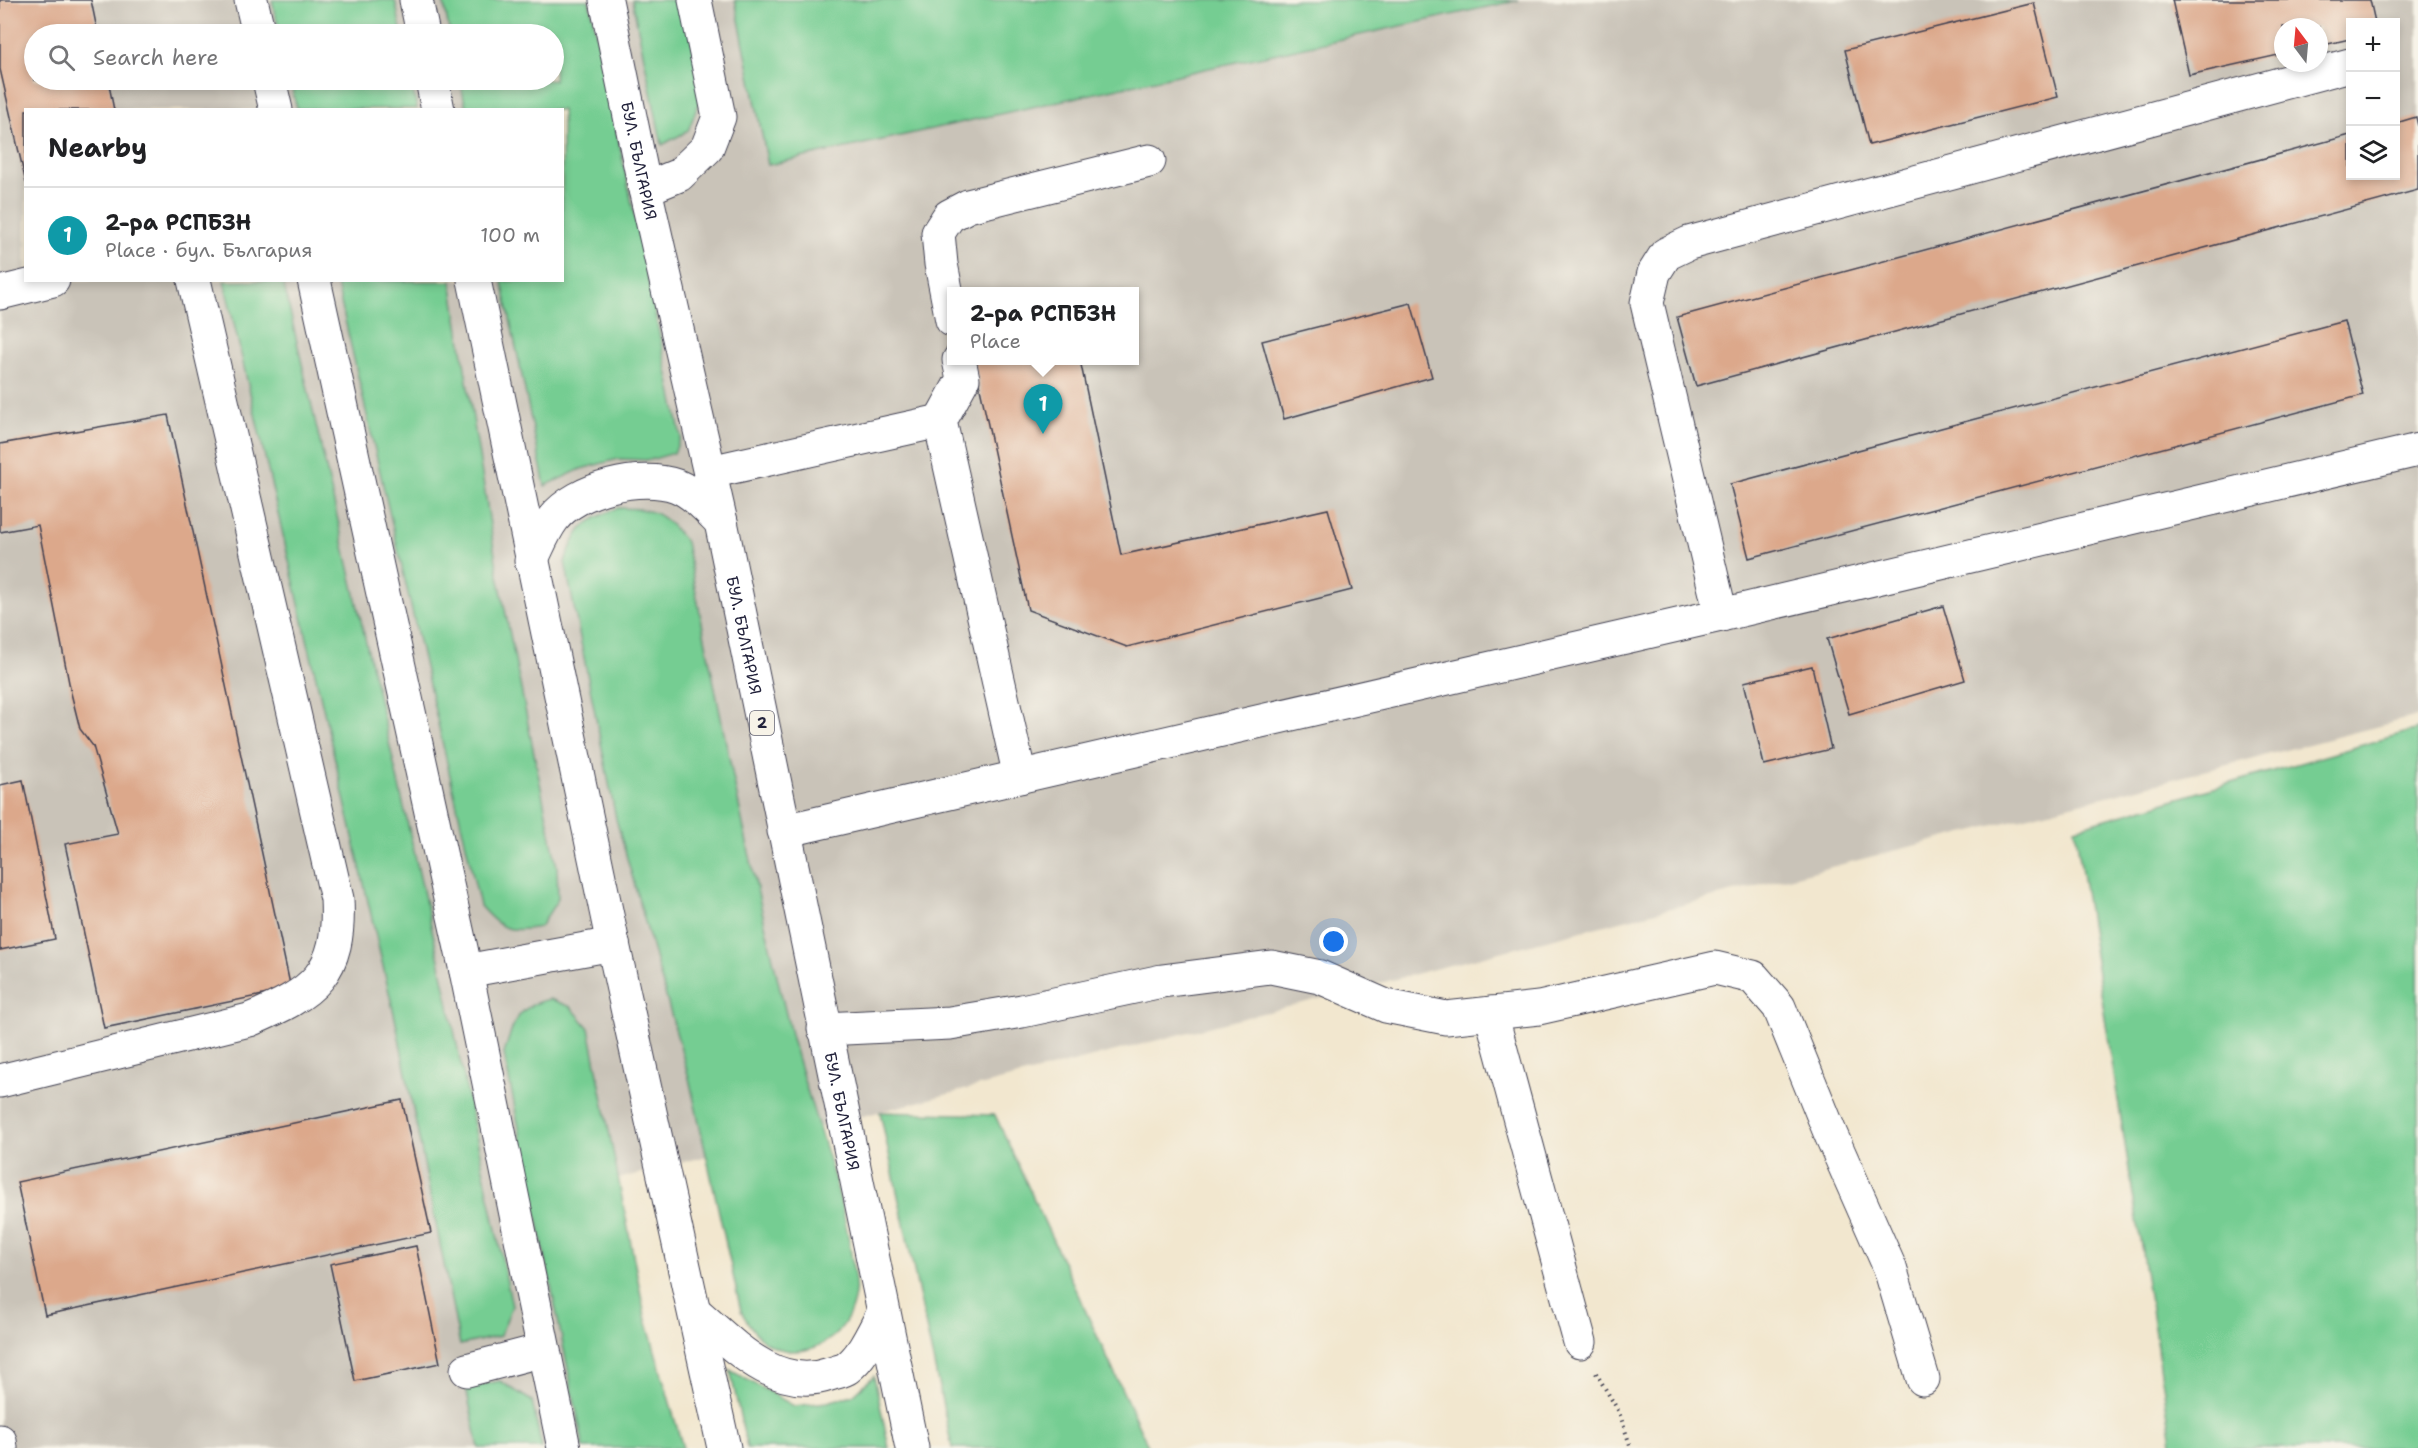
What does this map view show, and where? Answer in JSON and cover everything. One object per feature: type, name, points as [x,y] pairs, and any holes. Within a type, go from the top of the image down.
[{"type":"main road","points":[[251,0],[257,24]]},
{"type":"main road","points":[[416,0],[421,24]]},
{"type":"main road","name":"БУЛ. БЪЛГАРИЯ","points":[[606,0],[645,189],[721,522],[912,1448]]},
{"type":"main road","points":[[645,189],[679,176],[707,148],[719,117],[695,0]]},
{"type":"main road","points":[[1721,615],[1647,303],[1654,273],[1666,254],[1701,240],[2346,66]]},
{"type":"main road","points":[[271,90],[276,108]]},
{"type":"main road","points":[[434,90],[438,108]]},
{"type":"main road","points":[[947,298],[938,233],[949,216],[968,206],[1149,161]]},
{"type":"main road","points":[[0,293],[46,282]]},
{"type":"main road","points":[[0,1081],[249,1020],[283,1006],[301,995],[321,975],[332,956],[338,928],[337,899],[194,282]]},
{"type":"main road","points":[[314,282],[466,971],[564,1448]]},
{"type":"main road","points":[[474,282],[531,561],[724,1448]]},
{"type":"main road","points":[[960,365],[963,378],[939,421],[1020,777]]},
{"type":"main road","points":[[710,472],[939,421]]},
{"type":"main road","points":[[784,831],[1721,615],[2418,450]]},
{"type":"main road","points":[[531,561],[554,519],[579,497],[612,485],[639,481],[677,486],[700,501],[721,522]]},
{"type":"main road","points":[[466,971],[613,944]]},
{"type":"main road","points":[[824,1029],[950,1023],[1022,1011],[1162,981],[1271,967],[1320,977],[1386,1006],[1446,1018],[1539,1008],[1715,968],[1753,977],[1779,1007],[1831,1135],[1890,1268],[1923,1379]]},
{"type":"main road","points":[[1491,1013],[1580,1342]]},
{"type":"main road","points":[[695,1312],[766,1370],[795,1378],[821,1377],[847,1369],[864,1350],[883,1314]]},
{"type":"main road","points":[[467,1370],[543,1350]]},
{"type":"main road","points":[[0,1441],[2,1448]]},
{"type":"path","points":[[1580,1342],[1619,1412],[1631,1448]]},
{"type":"shaded area","points":[[0,0],[2418,0],[2418,716],[575,1190],[631,1448],[0,1448]]},
{"type":"green space","points":[[272,0],[395,0],[400,24],[278,24]]},
{"type":"green space","points":[[443,0],[589,0],[681,437],[674,453],[650,460],[618,459],[581,469],[545,486],[502,282],[564,282],[564,108],[466,108],[462,90],[564,90],[564,24],[448,24]]},
{"type":"green space","points":[[632,0],[684,0],[703,92],[688,131],[662,145]]},
{"type":"green space","points":[[735,0],[1519,0],[768,165]]},
{"type":"green space","points":[[292,90],[413,90],[417,108],[297,108]]},
{"type":"green space","points":[[224,282],[283,282],[442,973],[512,1306],[500,1336],[460,1345],[395,1018]]},
{"type":"green space","points":[[336,282],[451,282],[499,580],[557,867],[558,899],[540,927],[520,930],[506,928],[480,906]]},
{"type":"green space","points":[[618,508],[641,509],[657,514],[671,524],[686,542],[735,786],[775,969],[797,1058],[841,1203],[855,1278],[855,1294],[847,1319],[840,1329],[832,1338],[810,1349],[784,1350],[769,1345],[753,1330],[741,1311],[689,1078],[616,819],[565,562],[583,527],[597,517]]},
{"type":"green space","points":[[2418,729],[2418,1448],[2173,1448],[2075,828]]},
{"type":"green space","points":[[550,999],[571,1007],[589,1028],[645,1316],[683,1448],[584,1448],[504,1054],[514,1025],[523,1012],[530,1006]]},
{"type":"green space","points":[[880,1112],[995,1115],[1149,1448],[952,1448]]},
{"type":"green space","points":[[730,1370],[794,1406],[827,1402],[853,1395],[874,1376],[889,1448],[747,1448]]},
{"type":"green space","points":[[500,1381],[532,1401],[542,1448],[479,1448],[466,1388]]},
{"type":"building","points":[[0,0],[91,0],[96,24],[24,24],[24,90],[110,90],[114,108],[24,108],[24,174],[0,69]]},
{"type":"building","points":[[2172,0],[2370,0],[2374,18],[2346,18],[2346,40],[2328,44],[2328,18],[2274,18],[2274,56],[2189,75]]},
{"type":"building","points":[[2034,3],[2058,97],[1869,145],[1845,50]]},
{"type":"building","points":[[2416,117],[2418,190],[1696,386],[1677,317],[2346,136],[2346,180],[2400,180],[2400,122]]},
{"type":"building","points":[[1411,303],[1432,377],[1284,419],[1262,341]]},
{"type":"building","points":[[2344,321],[2363,395],[1749,558],[1730,484]]},
{"type":"building","points":[[975,365],[1081,365],[1121,555],[1328,509],[1352,590],[1127,647],[1028,610]]},
{"type":"building","points":[[168,415],[291,989],[104,1028],[65,844],[118,834],[93,746],[80,729],[38,525],[0,532],[0,444]]},
{"type":"building","points":[[1943,606],[1965,680],[1849,714],[1827,639]]},
{"type":"building","points":[[1812,666],[1831,749],[1764,765],[1744,682]]},
{"type":"building","points":[[23,780],[55,939],[0,950],[0,785]]},
{"type":"building","points":[[402,1100],[431,1233],[45,1315],[17,1182]]},
{"type":"building","points":[[416,1246],[440,1363],[355,1381],[330,1264]]},
{"type":"place","name":"2-ра РСПБЗН","points":[[1043,434]]}]
